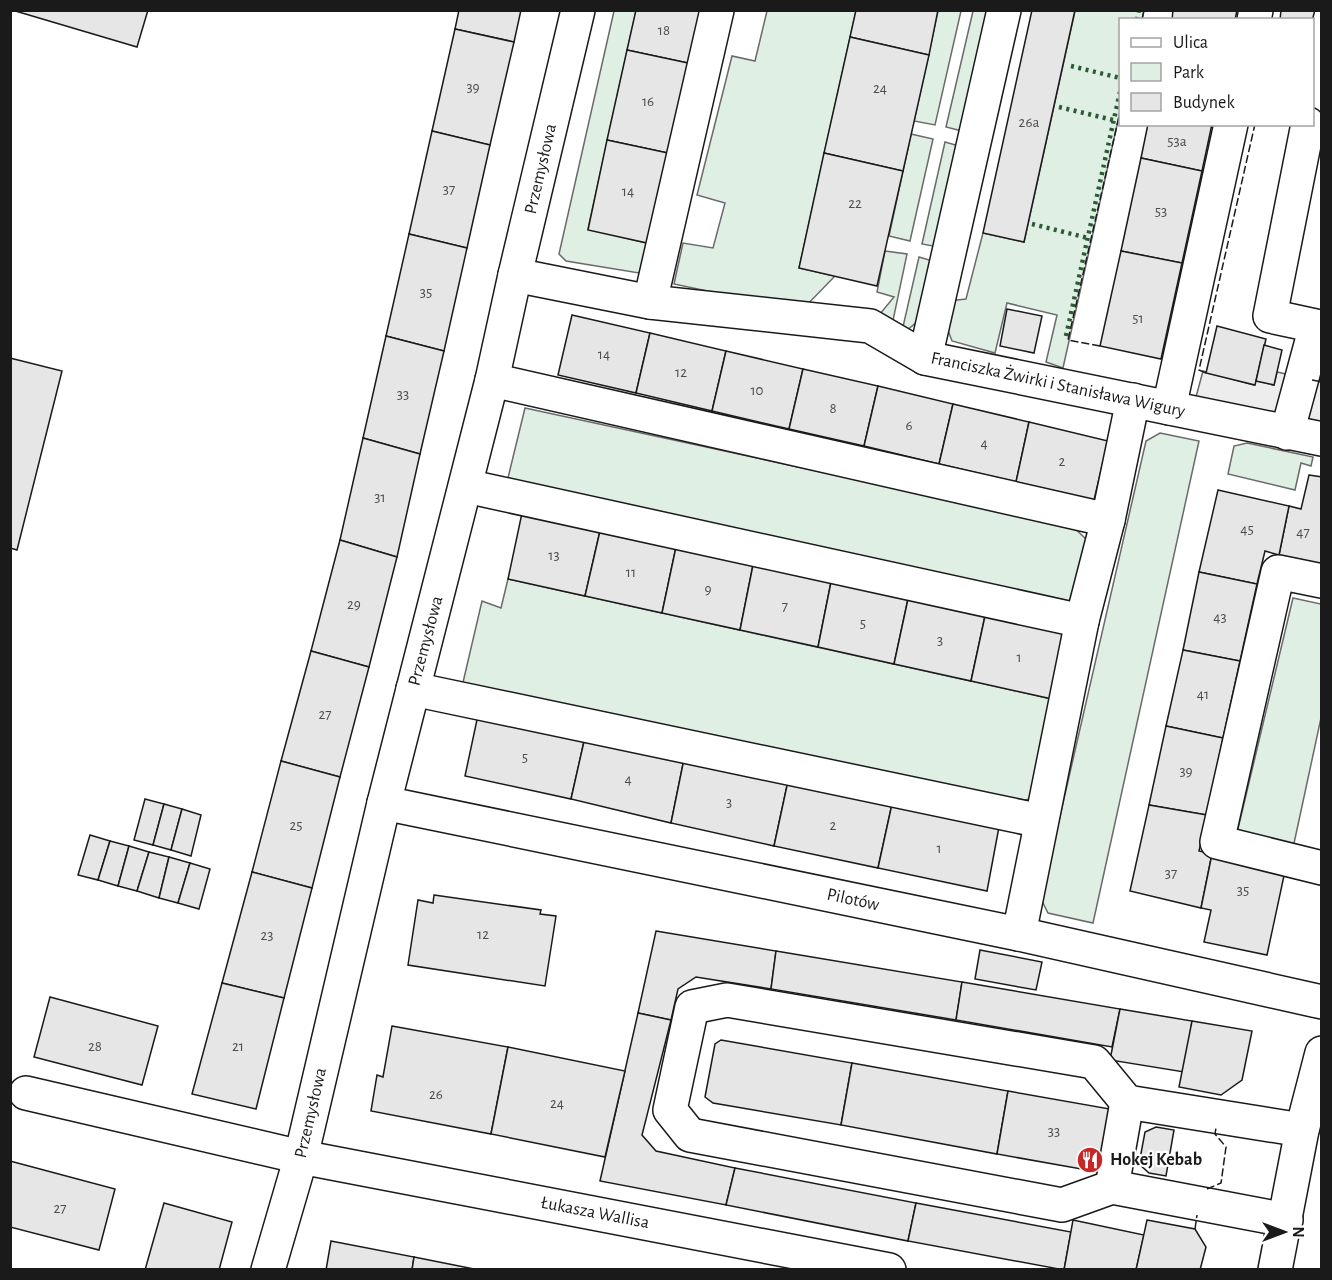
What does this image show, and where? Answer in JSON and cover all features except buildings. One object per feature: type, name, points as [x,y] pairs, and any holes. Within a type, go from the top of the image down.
[{"type":"street","name":"Przemysłowa","points":[[268,1269],[301,1157],[384,803],[492,380],[578,10]]},
{"type":"street","points":[[650,302],[717,10]]},
{"type":"street","points":[[925,358],[1004,10]]},
{"type":"street","points":[[1169,408],[1231,126]]},
{"type":"street","points":[[1287,433],[1316,326],[1270,316],[1308,126]]},
{"type":"street","name":"Franciszka Żwirki i Stanisława Wigury","points":[[515,275],[650,302],[870,326],[925,358],[1322,439]]},
{"type":"street","points":[[492,380],[1107,520]]},
{"type":"street","points":[[1019,934],[1082,621],[1133,400]]},
{"type":"street","points":[[466,486],[1082,621]]},
{"type":"street","points":[[1322,581],[1278,572],[1217,842],[1322,868]]},
{"type":"street","points":[[413,689],[1041,821]]},
{"type":"street","name":"Pilotów","points":[[384,803],[1019,934],[1322,1002]]},
{"type":"street","points":[[1286,1220],[1112,1187],[1062,1205],[690,1135],[670,1110],[692,1007],[727,1000],[1094,1062],[1127,1102],[1302,1130]]},
{"type":"street","points":[[1275,1269],[1302,1130],[1322,1053]]},
{"type":"street","name":"Łukasza Wallisa","points":[[26,1093],[301,1157],[889,1269]]},
{"type":"street","points":[[1112,1187],[1127,1102]]},
{"type":"green space","points":[[614,11],[636,11],[588,229],[647,243],[644,263],[639,273],[566,261],[559,254]]},
{"type":"green space","points":[[767,11],[856,11],[799,268],[835,276],[801,311],[674,284],[683,243],[713,248],[725,203],[697,195],[732,56],[755,61]]},
{"type":"green space","points":[[938,11],[961,11],[935,125],[914,121]]},
{"type":"green space","points":[[973,11],[989,11],[962,131],[946,127]]},
{"type":"green space","points":[[1075,11],[1144,11],[1142,18],[1119,18],[1119,116],[1063,368],[1046,362],[1057,315],[1007,303],[995,353],[952,341],[944,320],[948,301],[966,299],[983,233],[1024,242]]},
{"type":"green space","points":[[911,134],[933,139],[910,241],[889,236]]},
{"type":"green space","points":[[945,142],[959,146],[938,247],[922,244]]},
{"type":"green space","points":[[885,251],[907,254],[891,330],[870,326],[894,297],[877,292]]},
{"type":"green space","points":[[919,257],[936,262],[924,316],[906,331],[902,331]]},
{"type":"green space","points":[[525,408],[1072,526],[1086,539],[1074,602],[1061,609],[506,486]]},
{"type":"green space","points":[[1160,433],[1199,441],[1093,923],[1048,913],[1041,899],[1146,441]]},
{"type":"green space","points":[[1247,443],[1313,457],[1311,466],[1301,463],[1295,490],[1228,474],[1234,446]]},
{"type":"green space","points":[[508,579],[1052,699],[1029,799],[1006,805],[461,691],[482,601],[501,608]]},
{"type":"green space","points":[[1293,598],[1321,604],[1321,718],[1293,848],[1237,833]]},
{"type":"shaded area","points":[[1203,371],[1254,385],[1256,381],[1274,385],[1277,372],[1321,382],[1321,425],[1196,397]]},
{"type":"hedge","points":[[1137,18],[1139,10]]},
{"type":"hedge","points":[[1071,66],[1119,78]]},
{"type":"hedge","points":[[1066,336],[1119,97]]},
{"type":"hedge","points":[[1059,107],[1113,120]]},
{"type":"hedge","points":[[1032,224],[1088,238]]},
{"type":"fence","points":[[1142,18],[1144,10]]},
{"type":"fence","points":[[1100,346],[1068,340],[1119,116]]},
{"type":"fence","points":[[1206,373],[1199,370],[1255,126]]},
{"type":"fence","points":[[1312,380],[1322,382]]},
{"type":"fence","points":[[1207,1189],[1221,1183],[1226,1147],[1215,1134],[1216,1128]]},
{"type":"fence","points":[[1195,1229],[1197,1215]]},
{"type":"place","name":"Hokej Kebab","points":[[1090,1160]]}]
